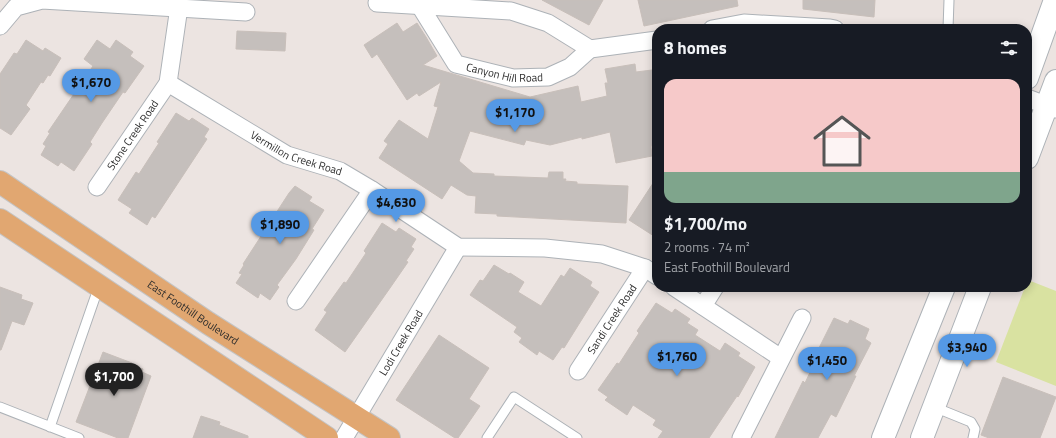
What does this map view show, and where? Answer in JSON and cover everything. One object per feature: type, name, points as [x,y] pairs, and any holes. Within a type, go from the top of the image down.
[{"type":"main road","name":"East Foothill Boulevard","points":[[0,182],[208,323],[389,438]]},
{"type":"main road","points":[[0,220],[327,438]]},
{"type":"street","points":[[0,26],[16,7],[42,0],[246,12]]},
{"type":"street","points":[[1032,64],[1055,0]]},
{"type":"street","points":[[377,3],[511,11],[548,22],[590,49],[652,41]]},
{"type":"street","name":"Canyon Hill Road","points":[[420,6],[456,64],[463,66],[513,78],[548,77],[570,67],[590,49]]},
{"type":"street","points":[[168,83],[179,8]]},
{"type":"street","points":[[739,24],[761,24]]},
{"type":"street","points":[[1032,141],[1043,105],[1056,81]]},
{"type":"street","name":"Stone Creek Road","points":[[97,187],[168,83]]},
{"type":"street","name":"Vermillon Creek Road","points":[[168,83],[287,155],[340,171],[372,190],[458,247]]},
{"type":"street","points":[[296,301],[372,190]]},
{"type":"street","points":[[458,247],[545,248],[602,254],[651,272]]},
{"type":"street","name":"Lodi Creek Road","points":[[344,438],[458,247]]},
{"type":"street","name":"Sandi Creek Road","points":[[578,371],[651,272]]},
{"type":"street","points":[[682,292],[781,358]]},
{"type":"street","points":[[703,306],[712,292]]},
{"type":"street","points":[[883,438],[942,292]]},
{"type":"street","points":[[922,438],[978,292]]},
{"type":"street","points":[[741,438],[802,318]]},
{"type":"lane","points":[[948,24],[949,0]]},
{"type":"lane","points":[[50,426],[99,286]]},
{"type":"lane","points":[[487,438],[514,398],[577,438]]},
{"type":"lane","points":[[0,407],[79,438]]},
{"type":"lane","points":[[934,407],[971,422],[976,429],[973,438]]},
{"type":"green space","points":[[1032,282],[1056,291],[1056,386],[996,362],[1023,292],[1032,292]]},
{"type":"building","points":[[542,0],[603,0],[589,25]]},
{"type":"building","points":[[638,0],[737,0],[738,6],[644,26]]},
{"type":"building","points":[[803,0],[875,0],[874,17],[803,9]]},
{"type":"building","points":[[397,23],[403,32],[417,23],[437,56],[423,65],[530,97],[578,86],[581,102],[607,96],[605,83],[608,83],[605,69],[635,64],[636,72],[652,70],[652,156],[616,163],[610,132],[550,145],[526,140],[524,145],[470,131],[459,161],[473,173],[494,174],[494,176],[548,178],[549,172],[563,172],[563,179],[566,179],[565,181],[577,182],[577,184],[628,186],[626,223],[497,216],[497,214],[475,213],[476,196],[467,195],[451,185],[442,199],[379,158],[388,144],[384,141],[399,120],[428,139],[438,107],[434,106],[441,82],[419,96],[417,93],[407,100],[377,54],[372,58],[364,45]]},
{"type":"building","points":[[237,31],[286,33],[285,51],[236,49]]},
{"type":"building","points":[[26,40],[43,51],[45,48],[61,58],[50,76],[48,75],[43,83],[41,82],[26,105],[30,109],[11,135],[0,128],[0,74],[14,53],[17,54]]},
{"type":"building","points":[[97,40],[110,49],[116,40],[133,52],[130,56],[144,66],[125,93],[123,92],[102,123],[90,142],[92,144],[74,171],[61,162],[58,166],[41,155],[46,146],[43,144],[50,133],[48,132],[93,66],[84,59]]},
{"type":"building","points":[[176,113],[189,121],[192,118],[209,129],[204,137],[207,139],[155,218],[152,216],[147,225],[129,213],[132,209],[118,200],[136,172],[139,174],[159,143],[157,142]]},
{"type":"building","points":[[652,185],[652,235],[629,220]]},
{"type":"building","points":[[295,186],[312,197],[309,201],[324,210],[312,229],[314,230],[296,259],[277,285],[279,287],[270,300],[260,293],[258,298],[236,283],[242,274],[239,273],[244,265],[243,264]]},
{"type":"building","points":[[382,223],[396,232],[399,228],[416,239],[411,247],[414,249],[406,261],[408,262],[345,352],[315,330],[327,312],[324,310],[344,282],[346,283],[366,253],[364,251]]},
{"type":"building","points":[[494,265],[524,282],[518,292],[541,306],[561,275],[564,277],[570,268],[592,282],[590,286],[599,292],[564,348],[562,347],[553,360],[539,351],[537,355],[519,342],[522,338],[514,332],[517,327],[470,295],[480,280],[483,281]]},
{"type":"building","points":[[0,287],[22,295],[21,299],[33,303],[24,325],[12,321],[1,350],[0,350]]},
{"type":"building","points":[[656,303],[672,313],[675,309],[690,319],[687,323],[698,330],[695,335],[720,351],[725,343],[740,353],[738,356],[755,367],[738,397],[737,396],[709,438],[658,438],[663,431],[653,425],[656,420],[633,405],[627,415],[605,400],[608,397],[598,390],[617,363],[619,364],[639,333],[637,331]]},
{"type":"building","points":[[834,318],[848,324],[850,320],[869,329],[865,339],[871,343],[854,376],[856,376],[836,417],[831,414],[818,438],[775,438],[803,381],[805,383],[821,349],[819,348]]},
{"type":"building","points":[[439,335],[489,368],[469,399],[480,406],[458,438],[455,438],[396,400]]},
{"type":"building","points":[[103,352],[132,363],[131,365],[143,369],[142,372],[151,376],[128,438],[118,438],[76,422]]},
{"type":"building","points":[[1003,377],[1056,397],[1040,438],[989,438],[981,435]]},
{"type":"building","points":[[201,416],[220,422],[219,425],[248,436],[248,438],[193,438]]}]
